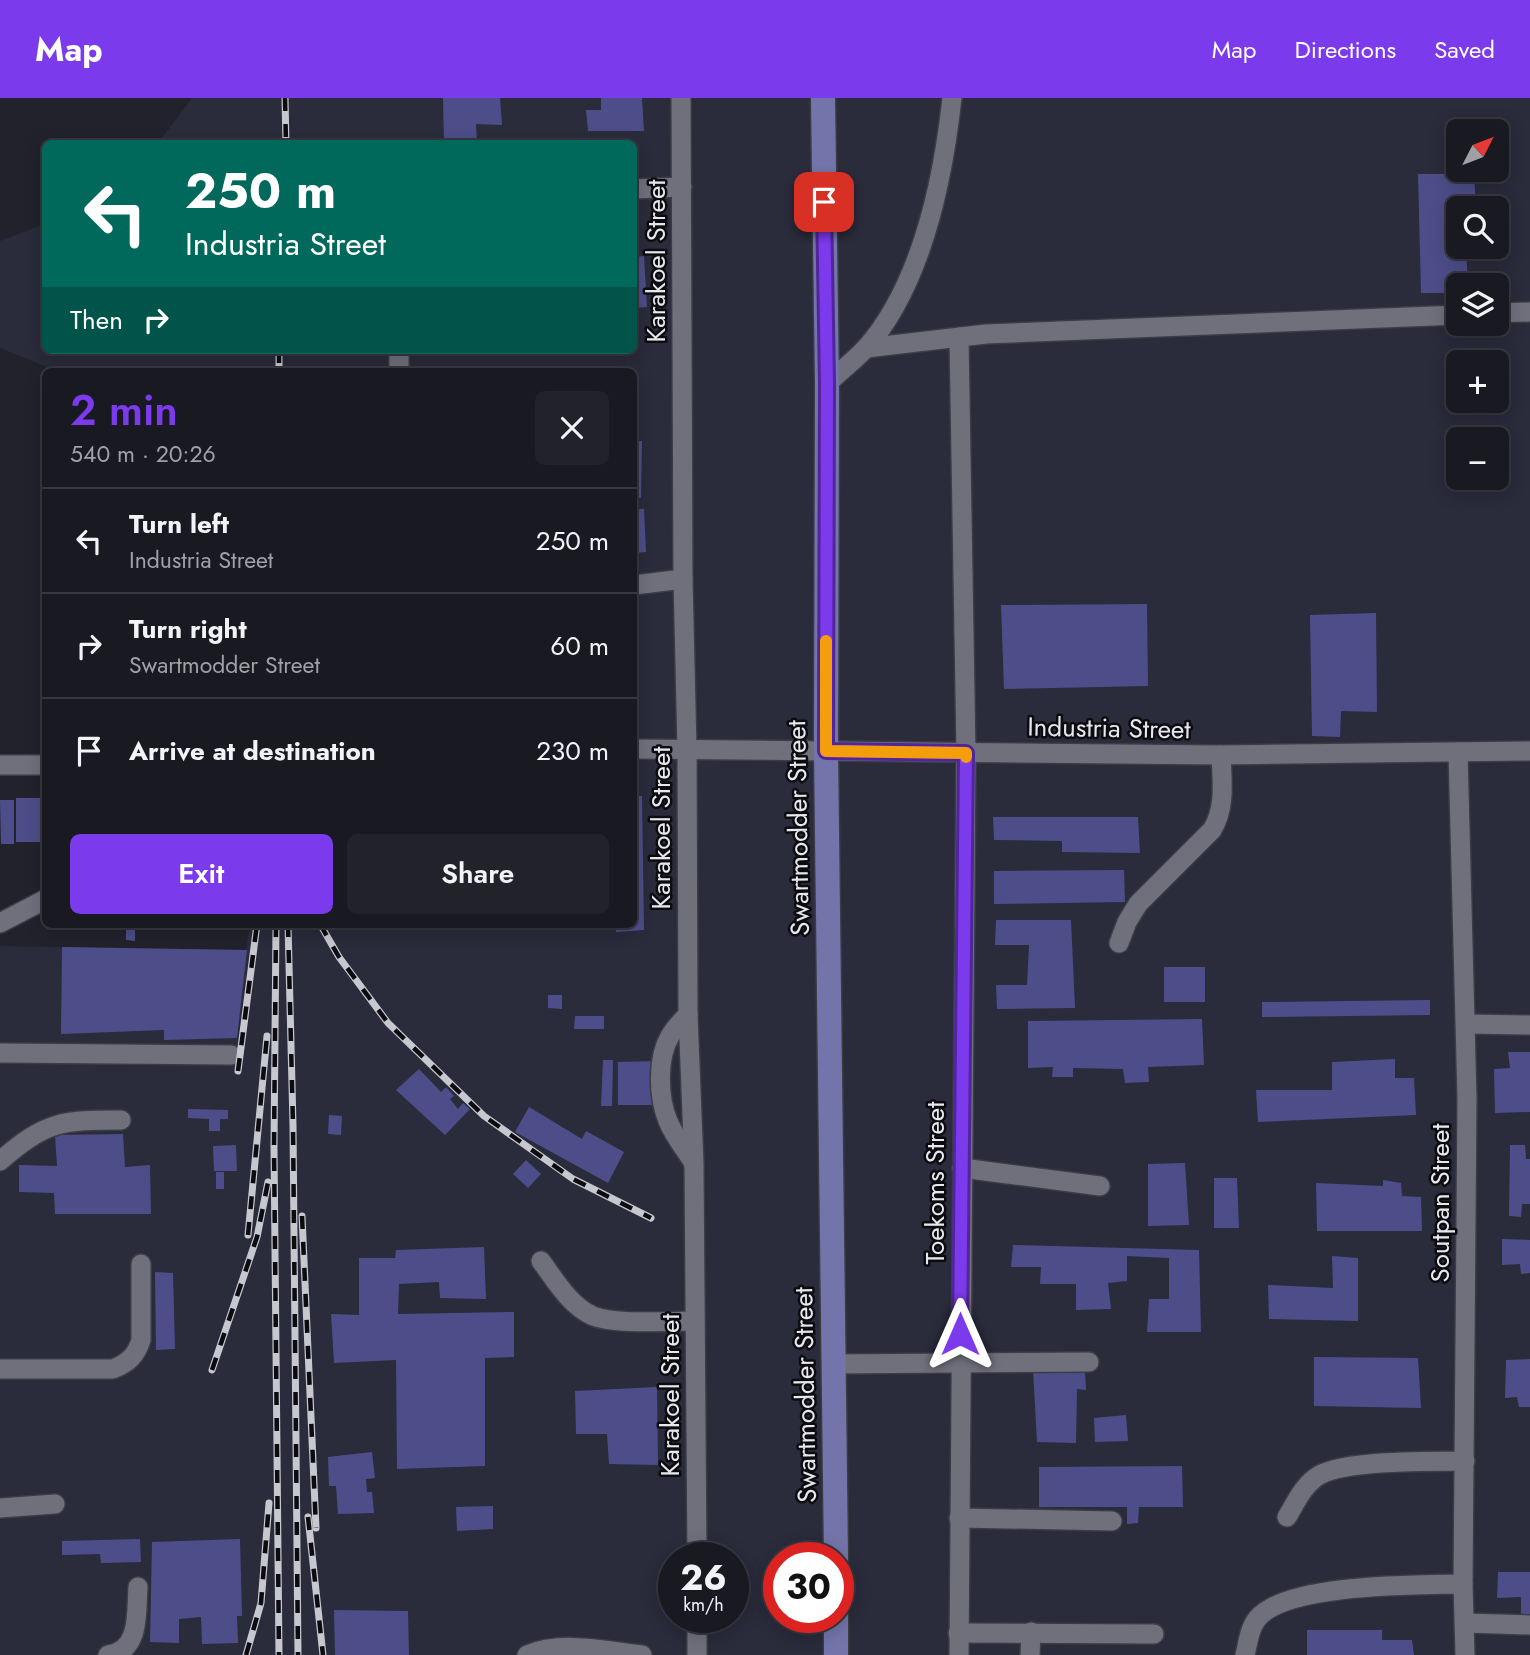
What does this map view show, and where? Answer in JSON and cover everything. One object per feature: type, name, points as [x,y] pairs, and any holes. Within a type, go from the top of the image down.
[{"type":"main road","name":"Swartmodder Street","points":[[823,98],[827,384],[826,751],[836,1542]]},
{"type":"main road","points":[[836,1633],[836,1655]]},
{"type":"street","name":"Karakoel Street","points":[[681,98],[683,579],[688,1015],[694,1164],[697,1542]]},
{"type":"street","points":[[827,384],[866,348],[894,305],[925,235],[948,131],[952,98]]},
{"type":"street","points":[[637,189],[682,187]]},
{"type":"street","points":[[1509,313],[1530,312]]},
{"type":"street","points":[[866,348],[959,337],[1446,315]]},
{"type":"street","name":"Toekoms Street","points":[[959,337],[966,753],[959,1655]]},
{"type":"street","points":[[637,585],[683,579]]},
{"type":"street","name":"Industria Street","points":[[637,749],[1221,755],[1530,751]]},
{"type":"street","name":"Soutpan Street","points":[[1458,752],[1466,1024],[1463,1584],[1465,1655]]},
{"type":"street","points":[[1119,943],[1138,904],[1212,830],[1219,818],[1222,797],[1221,755]]},
{"type":"street","points":[[0,765],[42,765]]},
{"type":"street","points":[[0,923],[42,901]]},
{"type":"street","points":[[688,1015],[677,1026],[665,1046],[661,1086],[668,1123],[694,1164]]},
{"type":"street","points":[[1466,1024],[1530,1025]]},
{"type":"street","points":[[0,1053],[231,1055]]},
{"type":"street","points":[[0,1161],[15,1148],[51,1126],[73,1120],[121,1120]]},
{"type":"street","points":[[961,1168],[1100,1186]]},
{"type":"street","points":[[541,1261],[571,1299],[592,1315],[609,1320],[695,1321]]},
{"type":"street","points":[[0,1369],[113,1369],[130,1360],[137,1352],[143,1327],[141,1265]]},
{"type":"street","points":[[834,1364],[1089,1362]]},
{"type":"street","points":[[1287,1517],[1304,1490],[1316,1477],[1328,1470],[1356,1465],[1465,1461]]},
{"type":"street","points":[[0,1508],[55,1504]]},
{"type":"street","points":[[958,1518],[1112,1521]]},
{"type":"street","points":[[1245,1655],[1250,1631],[1257,1619],[1272,1608],[1297,1598],[1352,1588],[1463,1584]]},
{"type":"street","points":[[108,1655],[122,1651],[133,1635],[138,1587]]},
{"type":"street","points":[[1465,1623],[1530,1625]]},
{"type":"street","points":[[1030,1655],[1031,1632]]},
{"type":"street","points":[[697,1633],[697,1655]]},
{"type":"street","points":[[958,1633],[1154,1634]]},
{"type":"street","points":[[527,1655],[545,1649],[562,1648],[642,1655]]},
{"type":"shaded area","points":[[192,98],[1530,98],[1530,1655],[0,1655],[0,946],[246,950],[249,928],[637,928],[637,368],[50,368],[0,348],[0,241],[42,225],[42,354],[637,354],[637,140],[160,140]]},
{"type":"building","points":[[443,98],[500,98],[502,125],[476,124],[477,140],[444,140]]},
{"type":"building","points":[[601,98],[642,98],[644,131],[588,131],[586,110],[601,110]]},
{"type":"building","points":[[1418,174],[1446,174],[1446,182],[1474,182],[1475,196],[1446,196],[1446,259],[1467,259],[1467,273],[1446,273],[1446,293],[1421,293]]},
{"type":"building","points":[[644,256],[647,307],[637,308],[637,257]]},
{"type":"building","points":[[637,441],[642,441],[641,498],[637,498]]},
{"type":"building","points":[[637,509],[644,509],[646,552],[637,553]]},
{"type":"building","points":[[1147,604],[1148,686],[1004,689],[1001,605]]},
{"type":"building","points":[[1376,613],[1377,712],[1341,711],[1340,737],[1312,736],[1310,615]]},
{"type":"building","points":[[637,796],[642,796],[644,930],[616,932],[616,928],[637,928]]},
{"type":"building","points":[[16,798],[42,798],[42,842],[16,842]]},
{"type":"building","points":[[0,800],[14,800],[14,844],[1,844]]},
{"type":"building","points":[[993,817],[1138,817],[1140,853],[1062,852],[1062,841],[994,840]]},
{"type":"building","points":[[1124,870],[1125,902],[994,904],[994,871]]},
{"type":"building","points":[[996,920],[1071,920],[1075,1008],[997,1009],[996,985],[1027,985],[1029,945],[995,945]]},
{"type":"building","points":[[126,928],[135,928],[135,941],[126,940]]},
{"type":"building","points":[[62,947],[247,950],[237,1038],[164,1040],[164,1030],[61,1034]]},
{"type":"building","points":[[1164,967],[1205,967],[1205,1002],[1164,1002]]},
{"type":"building","points":[[548,995],[562,995],[562,1009],[548,1008]]},
{"type":"building","points":[[1430,1000],[1430,1015],[1262,1017],[1262,1002]]},
{"type":"building","points":[[575,1016],[604,1016],[604,1029],[574,1029]]},
{"type":"building","points":[[1202,1019],[1204,1065],[1148,1067],[1149,1082],[1125,1083],[1123,1069],[1073,1068],[1073,1077],[1052,1077],[1053,1067],[1028,1068],[1028,1021]]},
{"type":"building","points":[[1508,1052],[1530,1052],[1530,1112],[1495,1113],[1494,1069],[1510,1068]]},
{"type":"building","points":[[1395,1059],[1395,1078],[1414,1078],[1416,1115],[1258,1122],[1256,1090],[1332,1090],[1332,1062]]},
{"type":"building","points":[[603,1060],[613,1060],[612,1106],[601,1106]]},
{"type":"building","points":[[655,1061],[655,1105],[618,1105],[618,1062]]},
{"type":"building","points":[[419,1069],[441,1092],[446,1087],[454,1096],[450,1099],[458,1109],[463,1103],[470,1109],[445,1135],[396,1090]]},
{"type":"building","points":[[529,1107],[582,1139],[586,1131],[624,1152],[608,1183],[515,1132]]},
{"type":"building","points":[[188,1109],[228,1110],[228,1119],[220,1119],[220,1131],[209,1131],[209,1119],[188,1118]]},
{"type":"building","points":[[329,1115],[342,1116],[341,1135],[328,1134]]},
{"type":"building","points":[[123,1134],[125,1167],[150,1165],[151,1214],[55,1214],[54,1193],[19,1192],[19,1165],[57,1166],[55,1135]]},
{"type":"building","points":[[236,1145],[237,1171],[214,1171],[213,1146]]},
{"type":"building","points":[[1510,1145],[1525,1145],[1526,1159],[1530,1159],[1530,1204],[1522,1204],[1521,1217],[1509,1216]]},
{"type":"building","points":[[526,1160],[541,1174],[528,1188],[513,1174]]},
{"type":"building","points":[[1185,1163],[1189,1225],[1148,1226],[1148,1164]]},
{"type":"building","points":[[216,1172],[224,1172],[224,1189],[216,1189]]},
{"type":"building","points":[[1214,1178],[1237,1178],[1239,1228],[1214,1228]]},
{"type":"building","points":[[1383,1180],[1401,1183],[1402,1196],[1421,1197],[1422,1231],[1317,1231],[1316,1183],[1383,1186]]},
{"type":"building","points":[[1502,1239],[1530,1240],[1530,1273],[1521,1274],[1520,1264],[1502,1265]]},
{"type":"building","points":[[1013,1245],[1199,1250],[1201,1332],[1147,1332],[1149,1299],[1169,1299],[1169,1258],[1127,1256],[1127,1281],[1108,1283],[1111,1309],[1076,1310],[1076,1284],[1040,1284],[1041,1267],[1011,1267]]},
{"type":"building","points":[[484,1247],[486,1299],[440,1298],[439,1282],[399,1284],[398,1314],[514,1312],[514,1357],[485,1358],[485,1466],[397,1469],[396,1360],[334,1363],[331,1314],[359,1315],[359,1258],[395,1258],[396,1250]]},
{"type":"building","points":[[1332,1256],[1358,1258],[1358,1321],[1269,1319],[1268,1285],[1333,1288]]},
{"type":"building","points":[[155,1272],[173,1273],[175,1349],[156,1350]]},
{"type":"building","points":[[1314,1357],[1418,1358],[1421,1408],[1314,1406]]},
{"type":"building","points":[[1530,1359],[1530,1407],[1519,1407],[1517,1397],[1505,1398],[1506,1360]]},
{"type":"building","points":[[1033,1370],[1085,1372],[1086,1390],[1077,1389],[1076,1443],[1037,1442]]},
{"type":"building","points":[[657,1387],[658,1465],[609,1464],[607,1434],[576,1434],[575,1391]]},
{"type":"building","points":[[1126,1415],[1128,1441],[1095,1442],[1094,1418]]},
{"type":"building","points":[[372,1452],[375,1478],[366,1479],[367,1492],[372,1492],[374,1513],[338,1514],[336,1486],[329,1486],[328,1457]]},
{"type":"building","points":[[1182,1466],[1183,1507],[1139,1507],[1138,1523],[1127,1524],[1127,1507],[1039,1507],[1039,1467]]},
{"type":"building","points":[[493,1506],[493,1529],[457,1531],[456,1507]]},
{"type":"building","points":[[140,1539],[141,1562],[101,1563],[100,1554],[62,1555],[62,1541]]},
{"type":"building","points":[[240,1539],[242,1616],[237,1616],[238,1643],[202,1644],[201,1617],[179,1619],[179,1643],[150,1642],[152,1542]]},
{"type":"building","points":[[1498,1572],[1530,1572],[1530,1615],[1521,1614],[1521,1597],[1497,1598]]},
{"type":"building","points":[[334,1610],[408,1611],[409,1655],[335,1655]]},
{"type":"building","points":[[1307,1630],[1382,1630],[1382,1640],[1412,1640],[1414,1655],[1307,1655]]},
{"type":"railway","points":[[285,98],[286,140]]},
{"type":"railway","points":[[279,354],[279,368]]},
{"type":"railway","points":[[238,1071],[256,928]]},
{"type":"railway","points":[[276,928],[274,1147],[279,1655]]},
{"type":"railway","points":[[288,928],[293,1125],[298,1655]]},
{"type":"railway","points":[[322,928],[339,957],[388,1023],[484,1116],[573,1179],[651,1218]]},
{"type":"railway","points":[[248,1235],[267,1036]]},
{"type":"railway","points":[[212,1370],[257,1237],[268,1182]]},
{"type":"railway","points":[[302,1216],[316,1528]]},
{"type":"railway","points":[[246,1655],[261,1603],[269,1503]]},
{"type":"railway","points":[[308,1517],[323,1655]]},
{"type":"slow traffic","points":[[826,641],[826,751],[966,753],[966,757]]},
{"type":"route","points":[[824,202],[827,384],[826,751],[966,753],[960,1334]]}]
